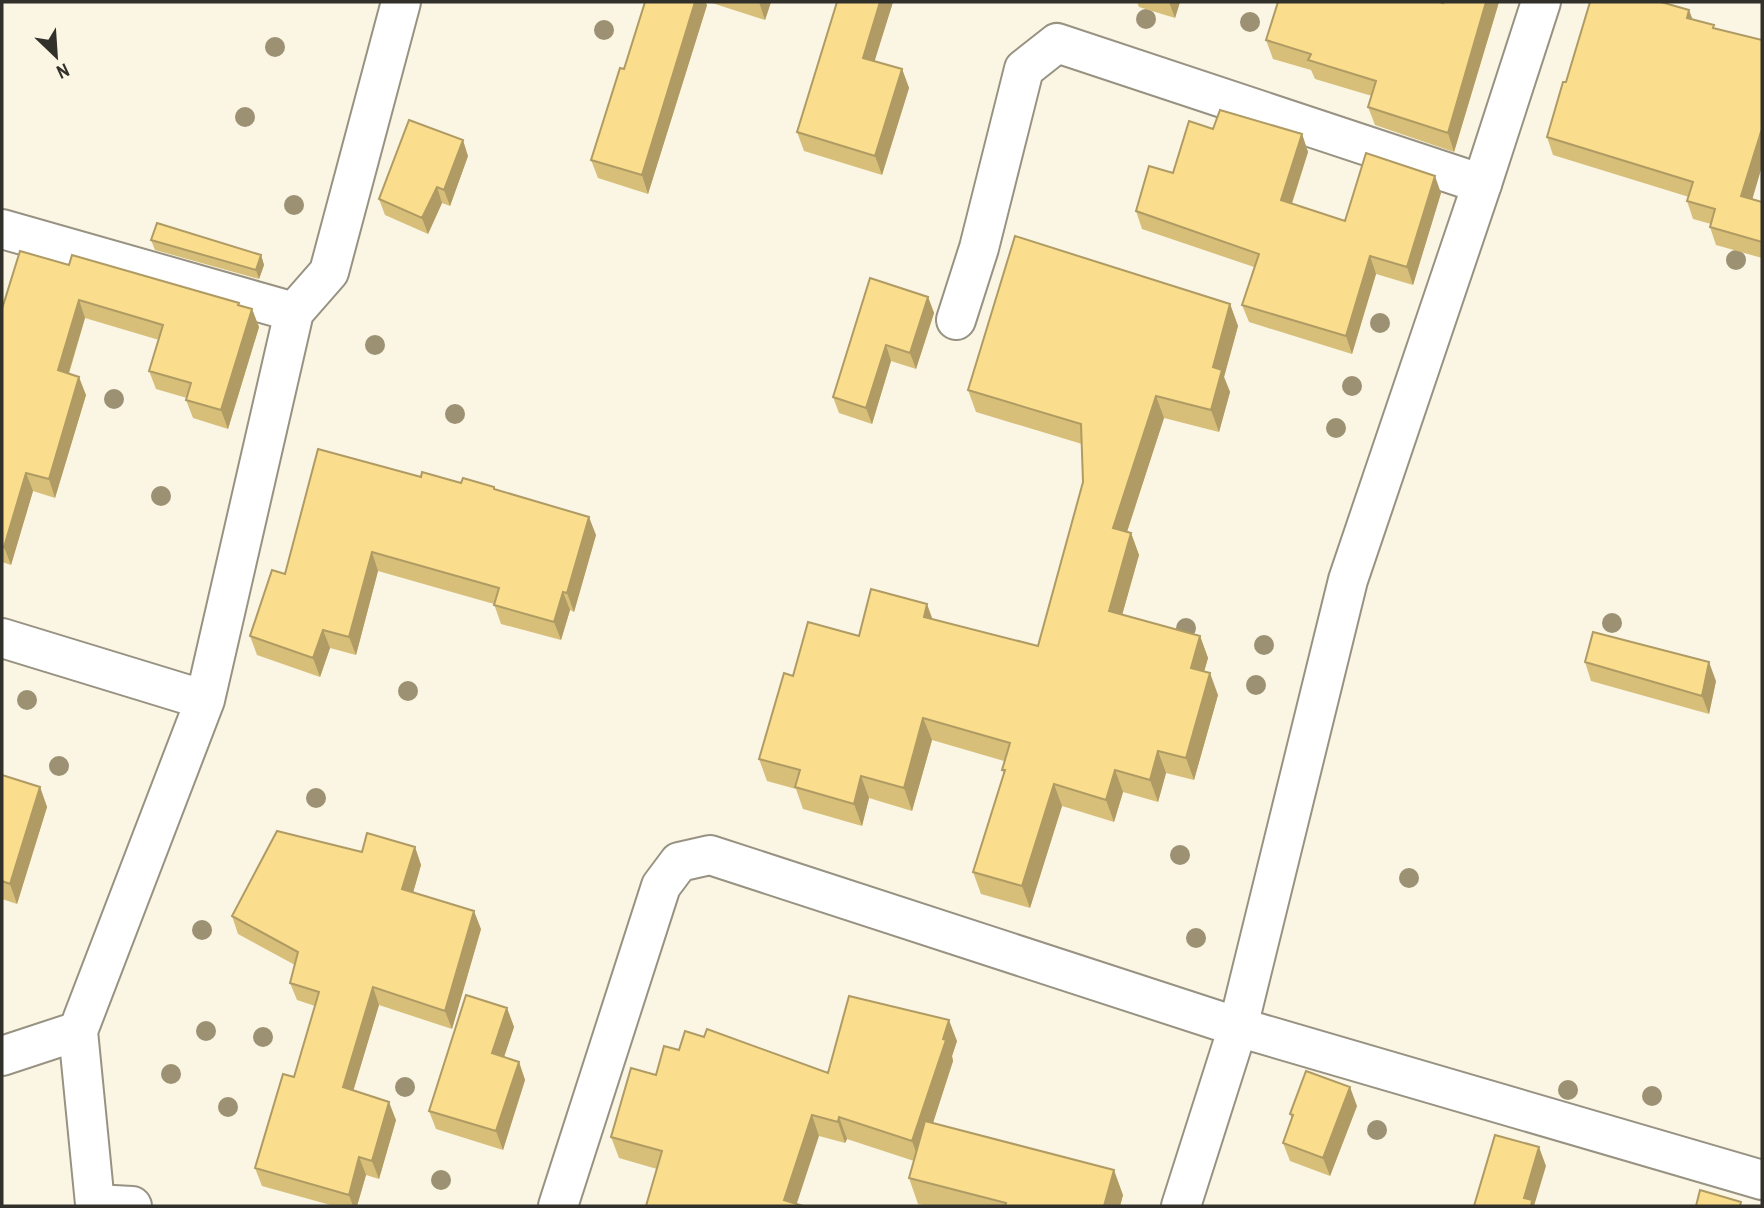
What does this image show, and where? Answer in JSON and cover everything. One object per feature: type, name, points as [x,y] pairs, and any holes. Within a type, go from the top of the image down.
[{"type":"street","points":[[132,1206],[95,1204],[78,1031],[205,701],[294,312],[329,272],[401,2]]},
{"type":"street","points":[[1181,1206],[1238,1027],[1348,580],[1541,2]]},
{"type":"street","points":[[956,320],[979,248],[1024,69],[1057,43],[1482,184]]},
{"type":"street","points":[[2,229],[294,312]]},
{"type":"street","points":[[2,638],[205,701]]},
{"type":"street","points":[[558,1206],[661,886],[679,862],[710,855],[1238,1027],[1762,1180]]},
{"type":"street","points":[[2,1056],[78,1031]]},
{"type":"building","points":[[645,2],[695,2],[642,175],[591,160],[620,68],[624,69]]},
{"type":"building","points":[[837,2],[880,2],[863,58],[902,69],[875,156],[797,132]]},
{"type":"building","points":[[1278,2],[1486,2],[1448,133],[1368,107],[1376,81],[1308,60],[1311,54],[1266,40]]},
{"type":"building","points":[[1590,2],[1661,2],[1689,10],[1687,18],[1714,25],[1713,28],[1762,40],[1762,133],[1741,196],[1762,202],[1762,242],[1710,227],[1715,209],[1687,201],[1693,182],[1547,137]]},
{"type":"building","points":[[1220,110],[1302,134],[1281,200],[1345,221],[1366,153],[1435,176],[1407,267],[1370,256],[1346,336],[1242,305],[1259,254],[1136,211],[1149,166],[1173,173],[1189,121],[1213,129]]},
{"type":"building","points":[[409,120],[463,140],[444,190],[437,187],[422,218],[379,199]]},
{"type":"building","points":[[157,223],[261,255],[256,270],[151,240]]},
{"type":"building","points":[[1015,236],[1230,304],[1213,367],[1222,370],[1211,410],[1156,396],[1113,528],[1131,533],[1109,611],[1200,636],[1191,668],[1210,673],[1186,758],[1158,751],[1150,780],[1115,770],[1106,800],[1054,784],[1022,886],[973,872],[1005,770],[1002,770],[1010,743],[923,718],[904,788],[861,776],[854,804],[795,787],[800,770],[759,759],[784,673],[793,676],[808,622],[859,636],[871,589],[927,604],[924,617],[1038,646],[1083,482],[1081,424],[968,390]]},
{"type":"building","points":[[20,251],[69,265],[72,255],[252,309],[221,410],[186,400],[191,383],[149,371],[163,325],[79,300],[58,370],[79,377],[49,479],[26,473],[4,547],[2,309]]},
{"type":"building","points":[[870,278],[928,297],[910,353],[886,345],[866,408],[833,397]]},
{"type":"building","points":[[318,449],[421,477],[422,472],[461,483],[463,478],[589,517],[567,593],[563,592],[554,622],[494,605],[499,588],[372,552],[349,637],[323,630],[313,658],[250,636],[272,570],[285,574]]},
{"type":"building","points":[[1593,632],[1709,662],[1702,696],[1585,662]]},
{"type":"building","points":[[2,775],[40,787],[10,884],[2,881]]},
{"type":"building","points":[[277,831],[362,852],[367,833],[415,847],[402,889],[474,911],[445,1011],[373,987],[343,1087],[389,1102],[372,1161],[359,1157],[349,1195],[255,1168],[283,1074],[294,1077],[319,992],[290,983],[298,952],[232,916]]},
{"type":"building","points":[[466,995],[507,1008],[492,1053],[519,1062],[496,1131],[429,1111]]},
{"type":"building","points":[[849,996],[949,1020],[943,1039],[946,1040],[912,1141],[839,1117],[838,1122],[812,1115],[784,1200],[803,1206],[646,1206],[662,1151],[611,1137],[631,1068],[656,1075],[664,1046],[679,1050],[685,1031],[704,1037],[707,1029],[828,1073]]},
{"type":"building","points":[[1306,1071],[1350,1087],[1323,1158],[1283,1143],[1293,1115],[1290,1114]]},
{"type":"building","points":[[925,1121],[1114,1170],[1104,1206],[1005,1206],[1006,1203],[909,1178]]},
{"type":"building","points":[[1495,1135],[1539,1147],[1524,1198],[1532,1200],[1531,1206],[1474,1206]]},
{"type":"building","points":[[1700,1190],[1741,1202],[1740,1206],[1696,1206]]}]
